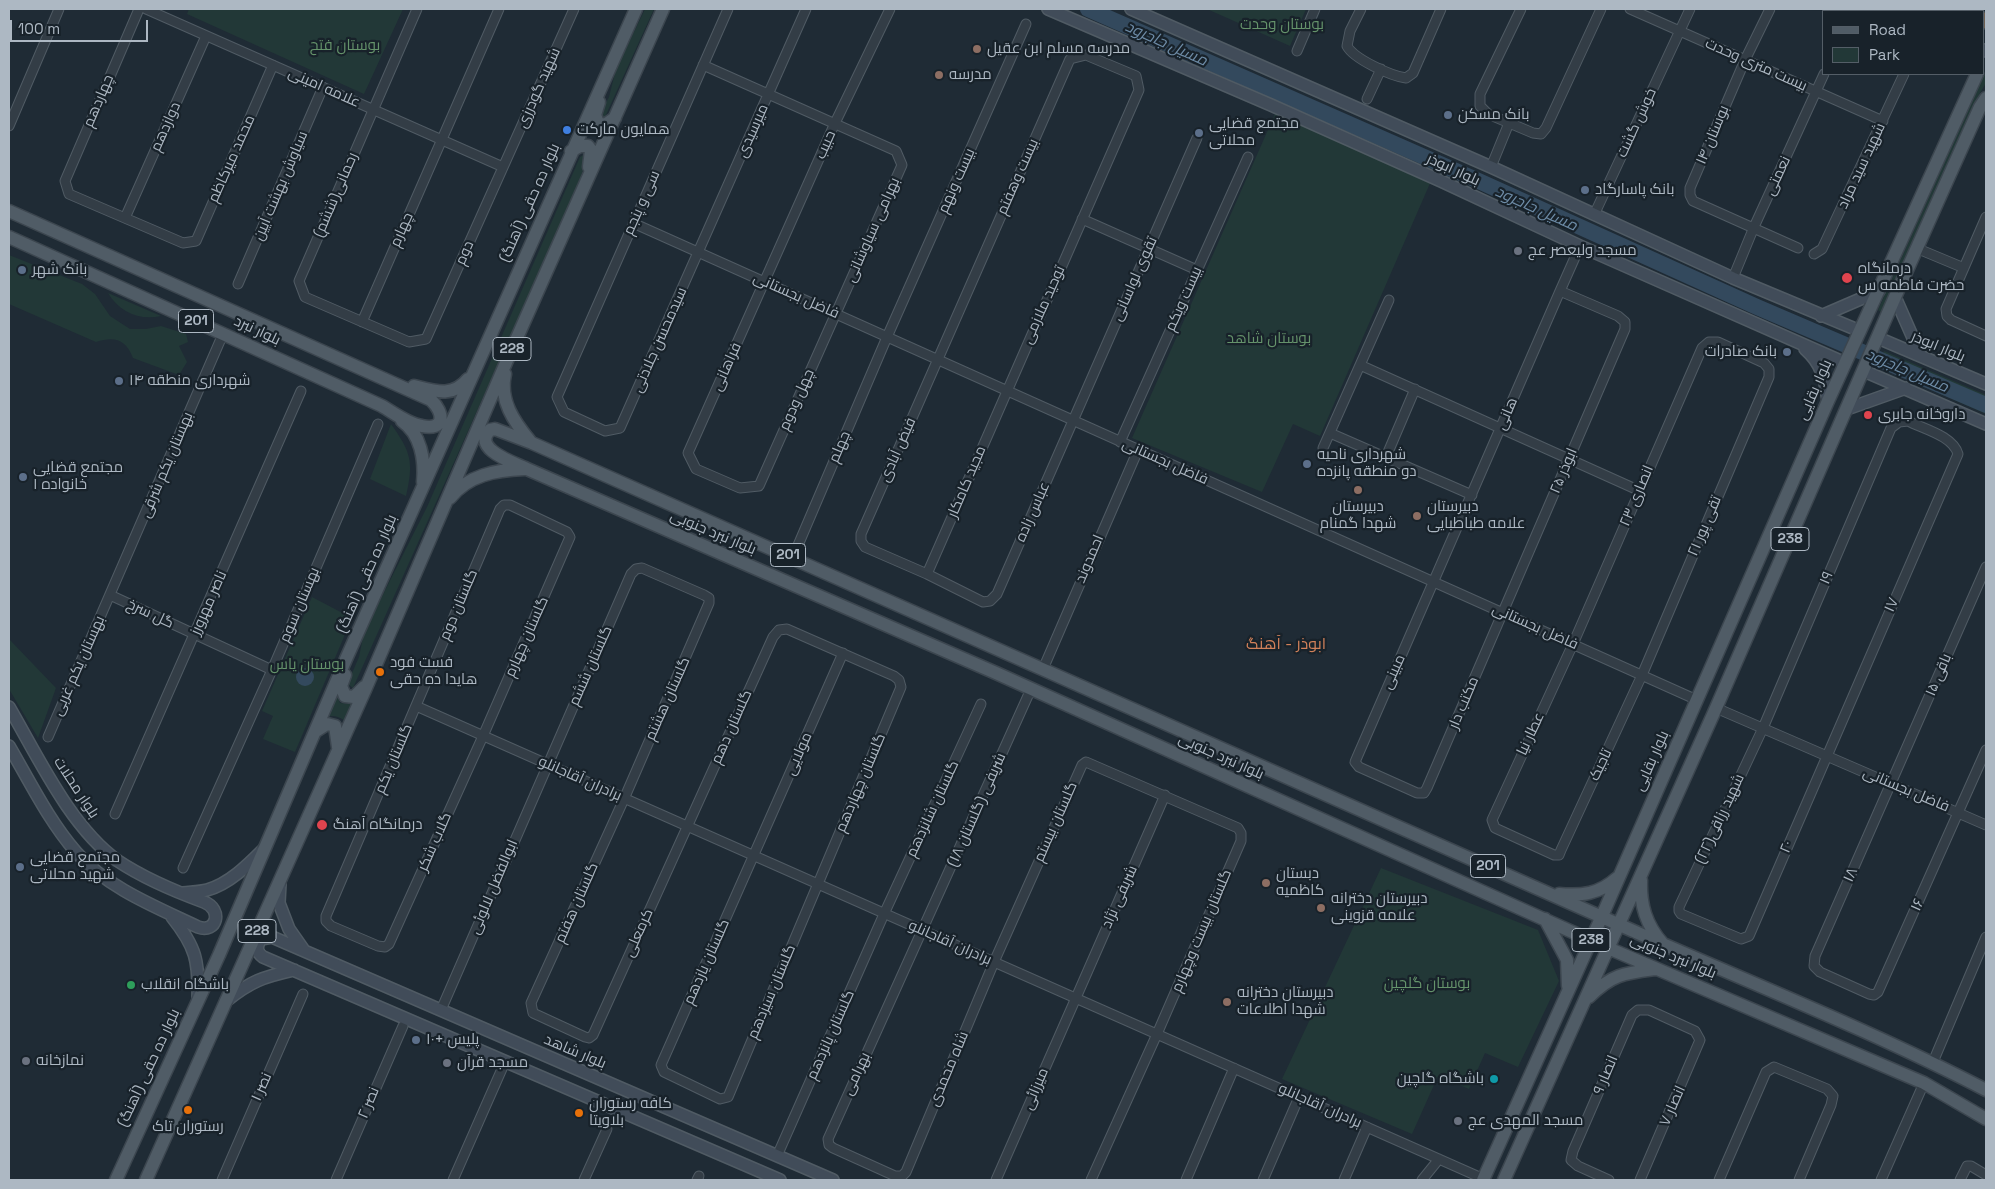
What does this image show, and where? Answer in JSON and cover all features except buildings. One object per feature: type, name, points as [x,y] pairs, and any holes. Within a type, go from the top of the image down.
[{"type":"main road","name":"بلوار ده حقی (آهنگ)","points":[[116,1180],[198,1002],[477,364],[636,9]]},
{"type":"main road","name":"228","points":[[146,1180],[368,682],[508,358],[663,9]]},
{"type":"main road","name":"بلوار ابوذر","points":[[1048,9],[1280,109],[1798,343],[1847,359]]},
{"type":"main road","name":"بلوار ابوذر","points":[[1130,9],[1491,167],[1733,278],[1859,333]]},
{"type":"main road","name":"238","points":[[1847,359],[1964,99],[1971,75]]},
{"type":"main road","points":[[1964,99],[1976,75]]},
{"type":"main road","points":[[604,82],[596,110],[596,121],[605,125],[615,118]]},
{"type":"main road","name":"238","points":[[1504,1180],[1716,708],[1916,248],[1980,107],[1986,100]]},
{"type":"main road","points":[[571,151],[583,145],[588,146],[592,150],[583,181],[582,193]]},
{"type":"main road","name":"بلوار نبرد","points":[[9,211],[383,378]]},
{"type":"main road","name":"بلوار نبرد","points":[[9,237],[382,406]]},
{"type":"main road","points":[[1821,316],[1879,291]]},
{"type":"main road","points":[[1895,297],[1921,356]]},
{"type":"main road","points":[[1859,333],[1876,342]]},
{"type":"main road","name":"بلوار ابوذر","points":[[1876,342],[1921,356],[1986,384]]},
{"type":"main road","points":[[1798,343],[1815,358],[1824,378],[1828,401]]},
{"type":"main road","name":"بلوار نبرد جنوبی","points":[[508,358],[503,382],[504,396],[516,425],[532,443],[794,557],[1619,925],[1933,1062],[1986,1090]]},
{"type":"main road","points":[[1847,359],[1866,366],[1906,388],[1986,424]]},
{"type":"main road","name":"بلوار بقایی","points":[[1485,1180],[1847,359]]},
{"type":"main road","points":[[383,378],[441,393],[451,392],[467,381],[477,364]]},
{"type":"main road","name":"201","points":[[382,406],[414,424],[423,426],[434,426],[441,418],[438,407],[431,400],[383,378]]},
{"type":"main road","points":[[1847,409],[1906,388]]},
{"type":"main road","points":[[382,406],[408,425],[418,441],[423,461],[423,480],[416,507]]},
{"type":"main road","name":"201","points":[[527,470],[494,453],[487,447],[484,441],[486,434],[490,430],[495,429],[532,443]]},
{"type":"main road","name":"بلوار نبرد جنوبی","points":[[444,506],[456,491],[471,480],[486,474],[506,470],[527,470],[1031,689],[1608,948],[1924,1083],[1986,1119]]},
{"type":"main road","points":[[354,644],[341,686],[342,692],[345,696],[354,697],[368,682]]},
{"type":"main road","points":[[1697,700],[1716,708]]},
{"type":"main road","name":"بلوار محلات","points":[[9,707],[69,808],[92,837],[118,860],[158,885],[179,893],[208,890],[229,879],[265,848]]},
{"type":"main road","points":[[316,730],[327,724],[335,726],[338,749]]},
{"type":"main road","points":[[9,746],[52,820],[77,853],[106,878],[140,899],[203,929],[215,922],[217,915],[215,910],[207,903],[179,893]]},
{"type":"main road","points":[[1641,874],[1643,910],[1651,929],[1665,945]]},
{"type":"main road","points":[[1547,892],[1570,895],[1592,893],[1602,890],[1618,876]]},
{"type":"main road","points":[[280,878],[279,903],[289,929],[304,950]]},
{"type":"main road","points":[[170,914],[193,946],[199,976],[198,1002]]},
{"type":"main road","points":[[1545,919],[1567,960],[1568,993]]},
{"type":"main road","name":"بلوار شاهد","points":[[294,970],[258,954],[257,948],[262,939],[272,937],[304,950],[777,1156],[813,1176],[833,1180]]},
{"type":"main road","points":[[1584,1002],[1598,988],[1625,972],[1658,968]]},
{"type":"main road","points":[[226,1000],[246,985],[267,976],[294,970],[780,1180]]},
{"type":"main road","points":[[505,1062],[514,1042]]},
{"type":"street","points":[[9,126],[59,9]]},
{"type":"street","name":"چهاردهم","points":[[125,218],[69,194],[65,181],[139,9]]},
{"type":"street","name":"علامه امینی","points":[[146,9],[503,166]]},
{"type":"street","name":"رحمانی(ششم)","points":[[362,322],[305,297],[299,281],[416,9]]},
{"type":"street","name":"چهارم","points":[[362,322],[498,9]]},
{"type":"street","name":"شهید گودرزی","points":[[503,166],[574,9]]},
{"type":"street","name":"سی و پنجم","points":[[620,428],[605,431],[564,412],[557,397],[728,9]]},
{"type":"street","name":"میرسیدی","points":[[699,252],[806,9]]},
{"type":"street","name":"حبیب","points":[[764,282],[835,123],[890,9]]},
{"type":"street","points":[[1297,51],[1315,9]]},
{"type":"street","points":[[1361,9],[1350,31],[1347,46],[1350,51],[1381,69],[1398,77],[1406,78],[1413,73],[1442,9]]},
{"type":"street","points":[[1521,9],[1480,94],[1480,106],[1488,114],[1509,124],[1540,134],[1546,128],[1601,9]]},
{"type":"street","name":"بیست متری وحدت","points":[[1630,9],[1883,121]]},
{"type":"street","name":"خوش گشت","points":[[1594,215],[1690,9]]},
{"type":"street","name":"بوستان ۱۴","points":[[1770,9],[1745,60],[1690,188],[1690,195],[1693,201],[1798,248]]},
{"type":"street","name":"بیست ونهم","points":[[888,337],[1026,24]]},
{"type":"street","name":"دوازدهم","points":[[125,218],[206,36]]},
{"type":"street","name":"بیست وهفتم","points":[[938,360],[1070,59],[1086,55],[1136,76]]},
{"type":"street","name":"محمد میرکاظم","points":[[125,218],[184,243],[196,241],[273,65]]},
{"type":"street","name":"بهرامی سیاوشانی","points":[[703,65],[896,151],[902,165],[836,314]]},
{"type":"street","points":[[1368,99],[1381,69]]},
{"type":"street","name":"نعمتی","points":[[1733,278],[1754,227],[1824,75]]},
{"type":"street","name":"شهید سید مراد","points":[[1814,254],[1822,249],[1904,75]]},
{"type":"street","name":"توحید ملازمی","points":[[1006,391],[1139,90],[1136,76]]},
{"type":"street","name":"سیاوش بهشت آیین","points":[[238,284],[323,87]]},
{"type":"street","points":[[1491,167],[1509,124]]},
{"type":"street","name":"تقوی لواسانی","points":[[1072,420],[1197,138]]},
{"type":"street","name":"بیست ویکم","points":[[1120,442],[1248,157]]},
{"type":"street","name":"دوم","points":[[362,322],[409,342],[426,339],[503,166]]},
{"type":"street","points":[[1986,217],[1946,309],[1947,316],[1951,320],[1986,336]]},
{"type":"street","points":[[1082,219],[1197,270]]},
{"type":"street","name":"فاضل بجستانی","points":[[633,223],[1697,700]]},
{"type":"street","name":"هانی","points":[[1434,582],[1580,246]]},
{"type":"street","points":[[1916,248],[1964,268]]},
{"type":"street","name":"سیدمحسن جلادتی","points":[[620,428],[699,252]]},
{"type":"street","name":"فراهانی","points":[[759,486],[740,488],[696,468],[688,453],[764,282]]},
{"type":"street","name":"ابوذر ۲۵","points":[[1503,613],[1626,329],[1625,322],[1618,316],[1560,290]]},
{"type":"street","points":[[1324,448],[1389,300]]},
{"type":"street","name":"چهل ودوم","points":[[759,486],[836,314]]},
{"type":"street","name":"بهستان یکم شرقی","points":[[110,595],[224,334]]},
{"type":"street","name":"چهلم","points":[[794,557],[888,337]]},
{"type":"street","name":"انصاری ۲۳","points":[[1573,644],[1702,348],[1709,342],[1718,342],[1764,364],[1769,369],[1769,377]]},
{"type":"street","name":"فیض آبادی","points":[[927,574],[865,547],[861,541],[861,534],[938,360]]},
{"type":"street","points":[[1360,365],[1640,491]]},
{"type":"street","name":"تقی پور ۲۱","points":[[1642,675],[1769,377]]},
{"type":"street","points":[[1386,457],[1415,389]]},
{"type":"street","name":"ناصر مهرورز","points":[[115,814],[301,391]]},
{"type":"street","name":"مجید کامکار","points":[[927,574],[1006,391]]},
{"type":"street","name":"عباس زاده","points":[[927,574],[983,602],[990,601],[997,594],[1072,420]]},
{"type":"street","name":"۱۷","points":[[1826,756],[1958,454],[1956,447],[1950,441],[1908,421],[1899,422],[1891,428]]},
{"type":"street","name":"بهستان سوم","points":[[183,868],[272,670],[378,424]]},
{"type":"street","name":"۱۹","points":[[1762,728],[1891,428]]},
{"type":"street","points":[[1330,433],[1472,495]]},
{"type":"street","name":"احمدوند","points":[[1043,669],[1138,450]]},
{"type":"street","name":"گلستان دوم","points":[[416,706],[500,509],[504,505],[510,504],[567,532],[570,537]]},
{"type":"street","name":"گلستان چهارم","points":[[483,736],[570,537]]},
{"type":"street","name":"باقی ۱۵","points":[[1892,784],[1986,566]]},
{"type":"street","name":"گلستان هشتم","points":[[624,798],[710,598],[642,568],[636,569]]},
{"type":"street","name":"گلستان ششم","points":[[547,764],[631,574],[636,569]]},
{"type":"street","name":"مبینی","points":[[1424,793],[1417,793],[1359,767],[1356,762],[1434,582]]},
{"type":"street","name":"گل سرخ","points":[[110,595],[272,670]]},
{"type":"street","name":"بهستان یکم غربی","points":[[48,737],[110,595]]},
{"type":"street","name":"مکتب دار","points":[[1424,793],[1503,613]]},
{"type":"street","name":"گلستان دهم","points":[[687,826],[773,637],[779,630],[787,629],[843,653]]},
{"type":"street","name":"عطار نیا","points":[[1559,855],[1554,855],[1495,828],[1492,825],[1492,820],[1573,644]]},
{"type":"street","name":"گلستان چهاردهم","points":[[818,884],[900,687],[899,680],[894,676],[843,653]]},
{"type":"street","name":"مولایی","points":[[754,856],[843,653]]},
{"type":"street","name":"تاجیک","points":[[1559,855],[1642,675]]},
{"type":"street","name":"شریفی (گلستان ۱۸)","points":[[923,931],[1031,689]]},
{"type":"street","name":"گلستان شانزدهم","points":[[884,914],[981,704]]},
{"type":"street","name":"برادران آقاجانلو","points":[[416,706],[1485,1180]]},
{"type":"street","name":"گلستان یکم","points":[[385,947],[378,946],[331,926],[326,921],[326,916],[416,706]]},
{"type":"street","name":"فاضل بجستانی","points":[[1716,708],[1986,825]]},
{"type":"street","name":"شهید رزاقی(۲۲)","points":[[1746,938],[1741,939],[1679,911],[1762,728]]},
{"type":"street","name":"گلاب شکر","points":[[385,947],[389,944],[483,736]]},
{"type":"street","name":"۱۶","points":[[1874,995],[1878,992],[1986,750]]},
{"type":"street","name":"۲۰","points":[[1746,938],[1749,936],[1826,756]]},
{"type":"street","name":"گلستان بیستم","points":[[994,962],[1082,765],[1086,762],[1092,763],[1164,795]]},
{"type":"street","name":"ابوالفضل لالوئی","points":[[441,1010],[547,764]]},
{"type":"street","name":"۱۸","points":[[1874,995],[1820,972],[1814,966],[1815,956],[1892,784]]},
{"type":"street","name":"گلستان بیست وچهارم","points":[[1091,1180],[1241,840],[1241,833],[1238,828],[1164,795]]},
{"type":"street","name":"شریفی نژاد","points":[[1075,998],[1164,795]]},
{"type":"street","name":"گلستان هفتم","points":[[589,1038],[533,1013],[531,1008],[624,798]]},
{"type":"street","name":"کرمعلی","points":[[589,1038],[593,1035],[687,826]]},
{"type":"street","name":"گلستان یازدهم","points":[[725,1099],[664,1072],[661,1068],[754,856]]},
{"type":"street","name":"گلستان سیزدهم","points":[[725,1099],[728,1097],[818,884]]},
{"type":"street","name":"گلستان پانزدهم","points":[[777,1156],[884,914]]},
{"type":"street","name":"بهرامی","points":[[902,1176],[895,1176],[833,1148],[829,1145],[828,1139],[923,931]]},
{"type":"street","points":[[1933,1062],[1986,937]]},
{"type":"street","name":"شاه محمدی","points":[[902,1176],[906,1172],[994,962]]},
{"type":"street","name":"نصر ۱","points":[[222,1180],[303,994]]},
{"type":"street","name":"میرزائی","points":[[996,1180],[1075,998]]},
{"type":"street","name":"انصار ۹","points":[[1609,1180],[1578,1166],[1571,1160],[1573,1151],[1632,1016],[1638,1010],[1648,1010],[1695,1031]]},
{"type":"street","name":"نصر ۲","points":[[336,1180],[403,1026]]},
{"type":"street","name":"انصار ۷","points":[[1640,1180],[1698,1047],[1700,1040],[1695,1031]]},
{"type":"street","points":[[453,1180],[505,1062]]},
{"type":"street","points":[[1718,1180],[1766,1072],[1774,1067],[1827,1089],[1833,1096],[1831,1105],[1799,1180]]},
{"type":"street","points":[[1186,1180],[1234,1068]]},
{"type":"street","points":[[1880,1180],[1924,1083]]},
{"type":"street","points":[[1262,1180],[1299,1097]]},
{"type":"street","points":[[1344,1180],[1367,1127]]},
{"type":"street","points":[[584,1180],[607,1129]]},
{"type":"street","points":[[1422,1180],[1439,1159]]},
{"type":"street","points":[[1960,1180],[1967,1166],[1971,1166],[1986,1175]]},
{"type":"green space","name":"بوستان فتح","points":[[189,9],[403,9],[364,94],[187,14]]},
{"type":"green space","points":[[645,9],[654,9],[605,117],[601,117],[600,114],[609,97],[616,69]]},
{"type":"green space","name":"بوستان وحدت","points":[[1207,9],[1306,9],[1290,46]]},
{"type":"green space","points":[[1985,74],[1986,83],[1881,312],[1878,310],[1975,89],[1982,76]]},
{"type":"green space","name":"بوستان شاهد","points":[[1275,114],[1431,181],[1320,436],[1293,424],[1262,492],[1132,438]]},
{"type":"green space","points":[[585,154],[587,160],[574,194],[353,688],[349,685],[349,680],[359,657],[364,632],[427,507],[580,157]]},
{"type":"green space","points":[[9,255],[82,284],[95,294],[110,316],[130,329],[146,329],[161,326],[186,334],[188,342],[179,346],[187,362],[179,375],[133,358],[127,347],[119,341],[108,339],[96,342],[9,304]]},
{"type":"green space","points":[[108,293],[161,316],[145,317],[131,314],[118,305]]},
{"type":"green space","points":[[1884,351],[1986,395],[1986,414],[1878,366]]},
{"type":"green space","points":[[391,424],[403,442],[409,458],[410,474],[406,496],[370,479]]},
{"type":"green space","name":"بوستان یاس","points":[[312,597],[352,618],[295,752],[263,739],[273,716],[262,711]]},
{"type":"green space","points":[[9,639],[56,688],[38,738],[9,689]]},
{"type":"green space","points":[[337,693],[340,703],[350,704],[354,702],[344,726],[344,720],[342,719],[333,716],[326,717]]},
{"type":"green space","name":"بوستان گلچین","points":[[1381,868],[1538,930],[1559,981],[1518,1067],[1485,1053],[1469,1089],[1438,1076],[1412,1134],[1282,1079]]},
{"type":"water","points":[[305,668],[311,671],[314,677],[311,683],[305,686],[299,683],[296,677],[299,671]]},
{"type":"waterway","name":"مسیل جاجرود","points":[[1088,9],[1472,178],[1757,307],[1986,405]]},
{"type":"place","name":"مدرسه مسلم ابن عقیل","points":[[977,49]]},
{"type":"place","name":"مدرسه","points":[[939,75]]},
{"type":"place","name":"بانک مسکن","points":[[1448,115]]},
{"type":"place","name":"همایون مارکت","points":[[567,130]]},
{"type":"place","name":"مجتمع قضایی محلاتی","points":[[1199,133]]},
{"type":"place","name":"بانک پاسارگاد","points":[[1585,190]]},
{"type":"place","name":"مسجد ولیعصر عج","points":[[1518,251]]},
{"type":"place","name":"بانک شهر","points":[[22,270]]},
{"type":"place","name":"درمانگاه حضرت فاطمه س","points":[[1847,278]]},
{"type":"place","name":"بانک صادرات","points":[[1787,352]]},
{"type":"place","name":"شهرداری منطقه ۱۴","points":[[119,381]]},
{"type":"place","name":"داروخانه جابری","points":[[1868,415]]},
{"type":"place","name":"شهرداری ناحیه دو منطقه پانزده","points":[[1307,464]]},
{"type":"place","name":"مجتمع قضایی خانواده ۱","points":[[23,477]]},
{"type":"place","name":"دبیرستان شهدا گمنام","points":[[1358,490]]},
{"type":"place","name":"دبیرستان علامه طباطبایی","points":[[1417,516]]},
{"type":"place","name":"فست فود هایدا ده حقی","points":[[380,672]]},
{"type":"place","name":"درمانگاه آهنگ","points":[[322,825]]},
{"type":"place","name":"مجتمع قضایی شهید محلاتی","points":[[20,867]]},
{"type":"place","name":"دبستان کاظمیه","points":[[1266,883]]},
{"type":"place","name":"دبیرستان دخترانه علامه قزوینی","points":[[1321,908]]},
{"type":"place","name":"باشگاه انقلاب","points":[[131,985]]},
{"type":"place","name":"دبیرستان دخترانه شهدا اطلاعات","points":[[1227,1002]]},
{"type":"place","name":"پلیس +۱۰","points":[[416,1040]]},
{"type":"place","name":"نمازخانه","points":[[26,1061]]},
{"type":"place","name":"مسجد قرآن","points":[[447,1063]]},
{"type":"place","name":"باشگاه گلچین","points":[[1494,1079]]},
{"type":"place","name":"رستوران تاک","points":[[188,1110]]},
{"type":"place","name":"کافه رستوران بلاویتا","points":[[579,1113]]},
{"type":"place","name":"مسجد المهدی عج","points":[[1458,1121]]},
{"type":"district","name":"ابوذر - آهنگ","points":[[1286,645]]}]
